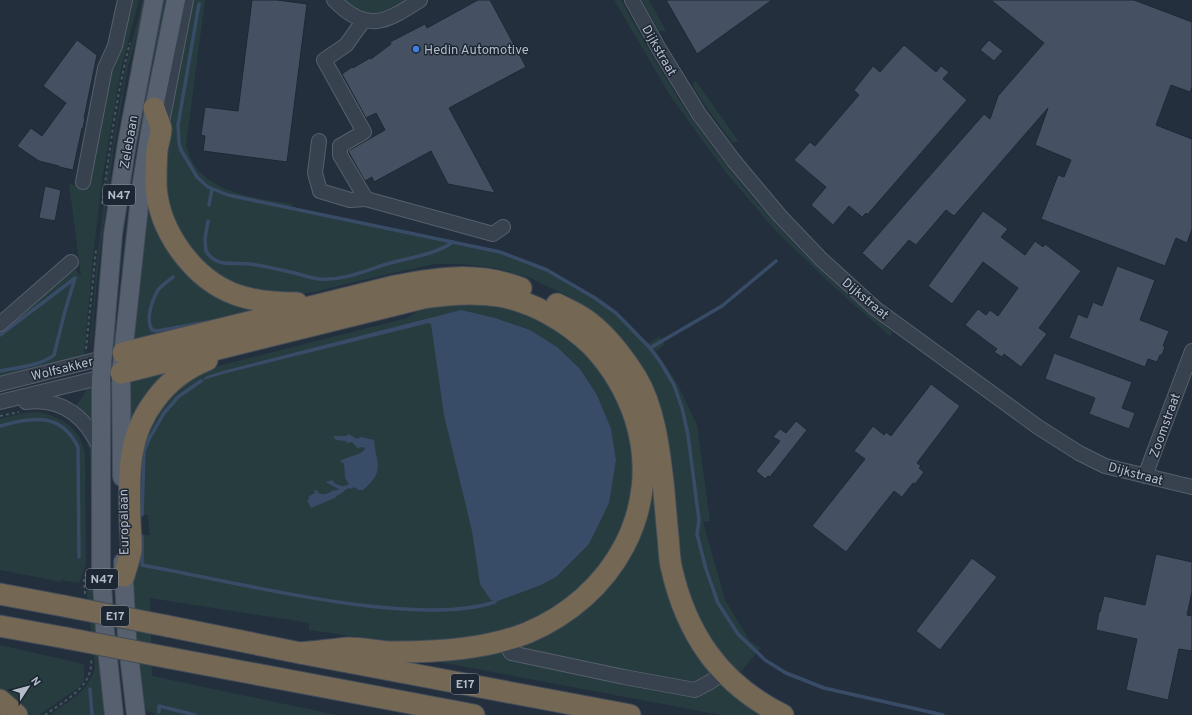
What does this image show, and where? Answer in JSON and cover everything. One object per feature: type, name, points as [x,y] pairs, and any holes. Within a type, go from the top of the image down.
[{"type":"highway","points":[[154,108],[161,129],[157,151],[156,187],[158,201],[169,233],[176,245],[196,268],[209,280],[237,295],[256,300],[276,303],[298,303],[414,276],[450,272],[462,277]]},
{"type":"highway","points":[[123,353],[433,278],[462,277],[487,279],[515,285],[539,294],[588,321],[618,351],[636,378],[649,407],[658,440],[671,565],[688,622],[701,644],[723,673],[748,694],[783,715]]},
{"type":"highway","points":[[111,375],[423,298],[460,294],[500,296],[519,301],[542,310],[560,320],[582,336],[601,355],[615,374],[631,405],[640,434],[643,458],[642,483],[638,512],[629,536],[619,556],[601,581],[580,602],[558,617],[529,632],[505,641],[454,649],[394,652],[351,648],[300,653]]},
{"type":"highway","points":[[124,576],[131,550],[129,473],[132,448],[142,419],[160,392],[173,380],[194,366],[215,357],[401,310],[423,298]]},
{"type":"highway","name":"E17","points":[[0,594],[300,653],[630,715]]},
{"type":"highway","name":"E17","points":[[0,626],[474,715]]},
{"type":"highway","points":[[0,700],[17,715]]},
{"type":"highway","points":[[413,703],[438,715]]},
{"type":"main road","name":"Zelebaan","points":[[103,358],[114,227],[127,143],[154,0]]},
{"type":"main road","name":"Zelebaan","points":[[123,353],[141,188],[154,108],[176,0]]},
{"type":"main road","name":"Europalaan","points":[[114,715],[105,630],[101,569],[100,449],[111,375],[123,353]]},
{"type":"main road","name":"Europalaan","points":[[103,358],[111,375],[122,475],[127,638],[136,715]]},
{"type":"street","points":[[83,182],[105,68],[115,46],[125,0]]},
{"type":"street","points":[[161,129],[186,0]]},
{"type":"street","points":[[334,0],[345,11],[354,17],[375,22],[396,16],[420,0]]},
{"type":"street","name":"Dijkstraat","points":[[632,0],[659,50],[700,114],[740,167],[780,216],[821,259],[876,309],[1038,427],[1079,453],[1105,466],[1192,487]]},
{"type":"street","points":[[364,20],[346,45],[324,60],[364,132],[340,146],[340,155],[366,199]]},
{"type":"street","points":[[319,140],[315,173],[320,192],[350,200],[366,199],[493,234],[503,228]]},
{"type":"street","points":[[0,324],[71,262]]},
{"type":"street","name":"Zoomstraat","points":[[1145,476],[1192,351]]},
{"type":"street","name":"Wolfsakker","points":[[0,384],[123,353]]},
{"type":"street","name":"Wolfsakker","points":[[0,402],[111,375]]},
{"type":"street","name":"Wolfsakker","points":[[0,408],[34,401],[46,402],[63,407],[76,415],[88,428],[93,434],[100,449]]},
{"type":"street","points":[[505,641],[511,653],[624,677],[695,690],[723,673]]},
{"type":"path","points":[[0,416],[24,410]]},
{"type":"path","points":[[86,597],[84,581],[88,570]]},
{"type":"path","points":[[45,715],[84,685],[90,673],[92,665],[91,658]]},
{"type":"green space","points":[[129,0],[139,0],[121,69],[102,180],[84,354],[83,356],[0,379],[0,332],[75,269],[81,276],[69,184],[87,187],[115,56]]},
{"type":"green space","points":[[143,0],[147,0],[128,66],[113,152],[98,267],[90,347],[96,270],[107,178],[126,66]]},
{"type":"green space","points":[[161,0],[169,0],[116,341],[123,257],[130,202],[141,128],[154,59],[156,24]]},
{"type":"green space","points":[[192,0],[205,0],[186,145],[193,163],[202,174],[213,182],[251,197],[292,204],[292,209],[500,252],[547,270],[595,298],[616,313],[634,332],[649,343],[660,336],[665,345],[656,351],[678,385],[697,425],[710,521],[703,522],[725,600],[750,641],[761,648],[738,675],[709,641],[689,601],[681,564],[673,467],[664,424],[648,380],[630,350],[606,323],[572,298],[528,277],[496,268],[462,264],[434,264],[314,292],[292,295],[245,288],[222,277],[199,260],[174,224],[164,178],[165,134]]},
{"type":"green space","points":[[342,0],[410,0],[378,16],[363,14]]},
{"type":"green space","points":[[614,0],[621,0],[651,54],[684,107],[729,169],[779,228],[806,256],[862,308],[892,332],[890,336],[835,288],[789,244],[727,174],[671,97]]},
{"type":"green space","points":[[642,0],[649,0],[666,31],[659,31]]},
{"type":"green space","points":[[696,81],[739,142],[732,142],[710,112],[694,87],[693,83]]},
{"type":"green space","points":[[150,185],[173,251],[277,309],[134,340]]},
{"type":"green space","points":[[452,285],[496,287],[522,293],[535,298],[562,311],[580,323],[597,337],[612,353],[636,390],[645,410],[651,431],[654,452],[659,527],[665,572],[670,593],[678,615],[702,656],[717,674],[752,704],[771,715],[721,715],[429,660],[427,658],[427,656],[452,656],[477,653],[499,648],[541,632],[562,620],[580,608],[612,577],[627,554],[638,530],[646,503],[649,476],[647,440],[638,407],[623,377],[604,350],[579,328],[551,310],[519,297],[484,289],[459,288],[421,294],[364,307],[141,362],[142,359],[148,357],[417,290]]},
{"type":"green space","points":[[489,303],[531,315],[556,328],[589,356],[610,382],[624,413],[632,440],[632,498],[615,548],[593,575],[562,603],[539,618],[507,629],[473,637],[443,641],[404,642],[309,630],[309,623],[150,598],[152,676],[337,715],[154,715],[154,713],[147,711],[142,701],[132,591],[136,535],[150,535],[148,515],[135,515],[134,465],[150,422],[175,391],[210,368],[407,318],[429,304]]},
{"type":"green space","points":[[191,361],[129,429],[131,375]]},
{"type":"green space","points":[[87,385],[93,385],[94,425],[74,408],[84,395]]},
{"type":"green space","points":[[37,412],[54,417],[69,426],[80,439],[83,447],[85,456],[86,564],[79,583],[61,580],[61,582],[0,570],[0,419],[24,413]]},
{"type":"green space","points":[[67,415],[89,437],[93,449],[107,705],[104,710],[105,715],[50,715],[83,690],[92,677],[95,668],[86,585],[92,562],[90,457],[89,448],[82,432],[66,417]]},
{"type":"green space","points":[[0,645],[84,664],[84,681],[78,688],[39,715],[32,715],[0,690]]},
{"type":"water","points":[[461,310],[495,318],[530,330],[557,347],[580,369],[597,395],[611,429],[616,460],[609,503],[589,544],[556,577],[541,585],[495,602],[490,599],[480,584],[472,531],[444,415],[431,324],[428,323],[219,375],[201,381],[207,376],[223,371]]},
{"type":"water","points":[[349,434],[357,439],[361,437],[374,440],[378,466],[375,477],[363,490],[359,490],[354,487],[351,489],[350,488],[336,496],[337,497],[311,508],[307,500],[310,499],[308,497],[315,493],[314,490],[318,491],[320,494],[325,494],[339,489],[326,482],[333,480],[334,483],[339,485],[346,486],[349,484],[345,478],[344,463],[340,461],[360,453],[365,449],[364,447],[357,448],[352,442],[347,443],[346,441],[336,440],[333,436],[346,436]]},
{"type":"building","points":[[252,0],[277,0],[307,4],[287,162],[203,151],[205,136],[201,135],[205,107],[238,111]]},
{"type":"building","points":[[478,0],[490,0],[526,67],[449,108],[495,193],[448,184],[431,151],[374,182],[372,177],[365,181],[348,151],[385,130],[376,113],[366,118],[342,74],[352,67],[353,68],[370,58],[371,59],[391,44],[390,42],[425,24],[427,28]]},
{"type":"building","points":[[666,0],[772,0],[697,54]]},
{"type":"building","points":[[991,0],[1134,0],[1192,22],[1192,87],[1190,92],[1171,85],[1156,125],[1192,139],[1192,229],[1187,243],[1176,238],[1165,266],[1041,219],[1058,175],[1064,177],[1071,160],[1035,145],[1048,108],[954,216],[946,210],[916,245],[909,240],[882,271],[862,253],[984,114],[990,119],[998,96],[1044,43]]},
{"type":"building","points":[[77,40],[97,55],[83,128],[73,170],[39,161],[17,146],[31,128],[42,136],[66,103],[43,86]]},
{"type":"building","points":[[989,40],[1003,51],[994,61],[980,50]]},
{"type":"building","points":[[904,45],[936,72],[941,66],[949,72],[943,79],[967,100],[867,215],[866,213],[862,217],[849,206],[833,225],[811,205],[826,187],[794,160],[810,142],[815,146],[859,95],[854,90],[873,66],[880,72]]},
{"type":"building","points":[[45,186],[61,190],[55,221],[39,218]]},
{"type":"building","points":[[983,211],[1008,229],[1001,237],[1025,255],[1035,241],[1043,247],[1045,244],[1081,271],[1039,328],[1047,334],[1021,367],[1004,354],[1002,357],[994,352],[997,349],[965,325],[978,309],[986,315],[990,310],[998,316],[1018,288],[983,262],[952,304],[928,286]]},
{"type":"building","points":[[1117,266],[1155,280],[1140,320],[1169,331],[1163,346],[1165,347],[1162,355],[1160,355],[1157,362],[1148,359],[1145,367],[1069,338],[1078,314],[1087,318],[1093,302],[1102,306]]},
{"type":"building","points":[[1054,353],[1132,382],[1122,408],[1135,413],[1129,429],[1089,414],[1095,398],[1045,379]]},
{"type":"building","points":[[931,384],[960,406],[917,463],[921,466],[919,468],[924,472],[915,484],[913,483],[902,497],[894,491],[846,552],[812,526],[865,459],[854,451],[873,426],[884,435],[886,432],[891,436]]},
{"type":"building","points":[[796,421],[807,430],[770,477],[768,476],[765,479],[756,471],[780,441],[773,437],[780,429],[786,433]]},
{"type":"building","points":[[1156,554],[1192,562],[1192,592],[1187,615],[1192,616],[1192,651],[1179,649],[1168,700],[1126,690],[1137,639],[1096,630],[1099,612],[1104,596],[1145,605]]},
{"type":"building","points":[[972,558],[997,577],[940,650],[916,631]]},
{"type":"waterway","points":[[199,4],[178,125],[181,150],[197,177],[208,187],[228,195],[500,252],[547,270],[595,298],[616,313],[650,348],[674,385],[682,408],[688,435],[699,520],[697,534],[706,569],[718,603],[738,634],[765,660],[786,673],[824,688],[943,715]]},
{"type":"waterway","points":[[209,205],[212,189]]},
{"type":"waterway","points":[[208,221],[205,239],[206,251],[215,260],[225,263],[261,266],[319,279],[346,277],[390,263],[431,253],[453,242]]},
{"type":"waterway","points":[[650,348],[722,306],[776,261]]},
{"type":"waterway","points":[[173,277],[158,290],[154,299],[149,315],[152,330],[157,331],[207,322]]},
{"type":"waterway","points":[[0,371],[36,364],[54,355],[75,278]]},
{"type":"waterway","points":[[0,335],[74,279]]},
{"type":"waterway","points":[[142,515],[144,451],[149,439],[164,413],[178,397],[201,381]]},
{"type":"waterway","points":[[0,426],[34,419],[45,420],[63,428],[71,436],[78,447],[79,557]]},
{"type":"waterway","points":[[142,536],[142,565],[283,593],[368,606],[416,610],[449,610],[481,606],[495,602]]},
{"type":"waterway","points":[[90,689],[92,715]]},
{"type":"waterway","points":[[159,712],[159,706],[195,715]]},
{"type":"place","name":"Hedin Automotive","points":[[416,49]]}]
